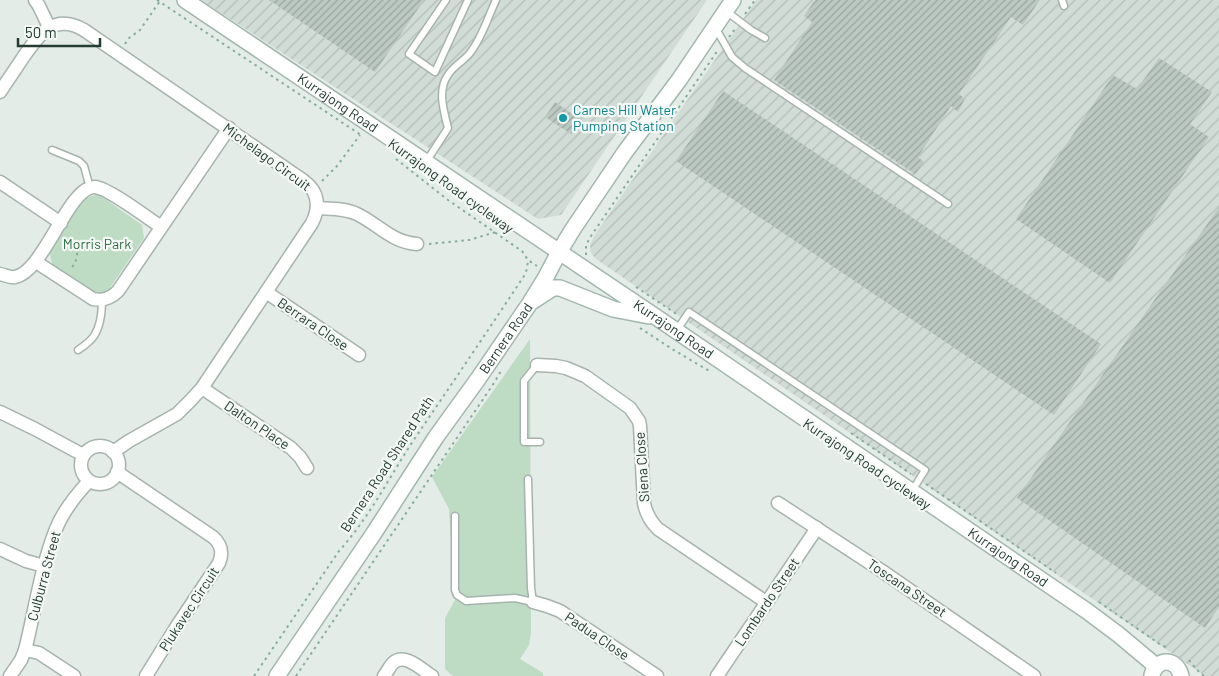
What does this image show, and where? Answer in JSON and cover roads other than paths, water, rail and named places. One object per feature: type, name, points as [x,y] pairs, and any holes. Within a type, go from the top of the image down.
[{"type":"main road","name":"Kurrajong Road","points":[[185,0],[656,318],[680,325],[916,486],[1101,621],[1154,671]]},
{"type":"main road","name":"Bernera Road","points":[[277,676],[374,533],[436,437],[530,303],[546,277],[558,252],[625,152],[679,80],[730,6]]},
{"type":"main road","points":[[530,303],[553,288],[560,288],[613,309],[656,318]]},
{"type":"main road","points":[[1154,671],[1163,663],[1171,663],[1180,670],[1181,676]]},
{"type":"street","points":[[0,92],[36,38],[49,27],[35,0]]},
{"type":"street","name":"Michelago Circuit","points":[[49,27],[61,24],[73,25],[84,30],[304,181],[313,190],[316,198],[317,213],[312,223],[202,388],[177,414],[113,452]]},
{"type":"street","points":[[36,262],[93,299],[102,300],[113,296],[229,128]]},
{"type":"street","points":[[0,182],[57,228]]},
{"type":"street","points":[[0,274],[15,277],[25,273],[36,262],[57,228],[86,189],[96,187],[107,191],[161,227]]},
{"type":"street","points":[[317,208],[345,210],[355,213],[394,238],[417,244]]},
{"type":"street","name":"Berrara Close","points":[[266,292],[359,355]]},
{"type":"street","name":"Siena Close","points":[[537,365],[556,366],[574,370],[586,376],[630,408],[639,421],[640,426],[644,503],[645,511],[652,524],[766,602]]},
{"type":"street","name":"Dalton Place","points":[[202,388],[291,448],[307,468]]},
{"type":"street","points":[[0,412],[83,455]]},
{"type":"street","points":[[94,447],[109,448],[113,452],[119,466],[113,479],[102,484],[94,484],[88,481],[81,470],[80,463],[83,455],[94,447]]},
{"type":"street","name":"Plukavec Circuit","points":[[117,472],[214,538],[222,549],[219,563],[146,676]]},
{"type":"street","name":"Culburra Street","points":[[10,676],[21,660],[25,650],[44,566],[59,521],[88,481]]},
{"type":"street","name":"Toscana Street","points":[[778,502],[1034,676]]},
{"type":"street","name":"Lombardo Street","points":[[717,676],[817,528]]},
{"type":"street","points":[[0,549],[26,561],[44,566]]},
{"type":"street","name":"Padua Close","points":[[534,602],[560,611],[657,676]]},
{"type":"street","points":[[25,650],[39,653],[74,676]]},
{"type":"street","points":[[384,676],[392,664],[402,659],[413,663],[432,676]]},
{"type":"lane","points":[[446,0],[409,54],[435,72],[468,0]]},
{"type":"lane","points":[[426,163],[448,128],[442,106],[443,88],[448,75],[470,54],[496,0]]},
{"type":"lane","points":[[730,6],[751,30],[765,38]]},
{"type":"lane","points":[[715,27],[732,57],[745,68],[948,204]]},
{"type":"lane","points":[[52,150],[79,161],[84,166],[90,188]]},
{"type":"lane","points":[[78,350],[88,343],[95,334],[101,314],[102,300]]},
{"type":"lane","points":[[680,325],[689,312],[925,470],[916,486]]},
{"type":"lane","points":[[537,365],[524,381],[524,442],[540,442]]},
{"type":"lane","points":[[455,516],[455,590],[457,595],[466,601],[515,598],[534,602],[531,588],[528,479]]},
{"type":"place","name":"Carnes Hill Water Pumping Station","points":[[563,118]]},
{"type":"park label","name":"Morris Park","points":[[97,244]]}]
